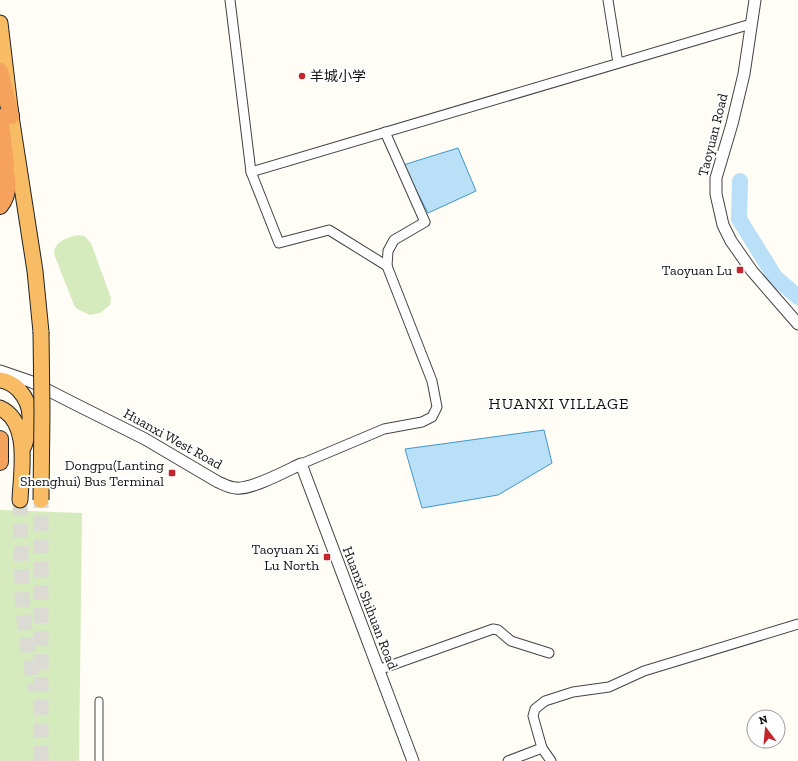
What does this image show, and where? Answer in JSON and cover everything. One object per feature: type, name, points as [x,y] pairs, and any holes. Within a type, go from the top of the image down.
[{"type":"highway","points":[[0,23],[6,116],[7,170],[6,194],[4,201],[0,206]]},
{"type":"highway","points":[[0,71],[6,116],[36,271],[41,332],[42,500]]},
{"type":"highway","points":[[0,153],[7,170]]},
{"type":"highway","points":[[0,380],[15,386],[23,395],[28,404],[30,419],[22,454]]},
{"type":"highway","points":[[0,408],[11,417],[20,432],[22,454],[20,500]]},
{"type":"highway","points":[[0,439],[0,462]]},
{"type":"street","points":[[230,0],[251,172],[279,243],[328,230],[387,266],[388,251],[394,240],[425,222],[385,132]]},
{"type":"street","points":[[608,0],[618,63]]},
{"type":"street","name":"Taoyuan Road","points":[[748,0],[751,24]]},
{"type":"street","name":"Taoyuan Road","points":[[755,0],[744,74],[732,124],[716,178],[716,194],[723,225],[731,241],[752,271],[798,324]]},
{"type":"street","points":[[251,172],[751,24]]},
{"type":"street","name":"Huanxi West Road","points":[[0,371],[32,382],[145,439],[218,482],[237,488],[248,486],[384,429],[422,422],[432,417],[437,407],[432,381],[387,266]]},
{"type":"street","name":"Huanxi Shihuan Road","points":[[301,464],[413,761]]},
{"type":"street","points":[[551,761],[542,748],[533,716],[535,709],[545,701],[573,692],[609,687],[644,671],[798,624]]},
{"type":"street","points":[[378,670],[493,629],[498,630],[511,641],[549,653]]},
{"type":"street","points":[[99,701],[99,761]]},
{"type":"street","points":[[508,761],[542,748]]},
{"type":"green space","points":[[78,235],[84,236],[91,243],[111,298],[110,305],[100,313],[90,315],[77,309],[74,305],[54,254],[56,246],[59,243],[70,237]]},
{"type":"green space","points":[[0,510],[82,513],[79,761],[0,761]]},
{"type":"water","points":[[458,148],[476,191],[428,213],[403,165]]},
{"type":"water","points":[[544,430],[552,463],[498,495],[422,508],[405,449]]},
{"type":"waterway","points":[[740,181],[739,219],[775,277],[798,297]]},
{"type":"tunnel","points":[[20,500],[22,595],[25,631],[35,690]]},
{"type":"tunnel","points":[[41,500],[41,761]]},
{"type":"place","name":"羊城小学","points":[[302,76]]},
{"type":"place","name":"Taoyuan Lu","points":[[740,270]]},
{"type":"place","name":"Dongpu(Lanting Shenghui) Bus Terminal","points":[[172,473]]},
{"type":"place","name":"Taoyuan Xi Lu North","points":[[327,557]]},
{"type":"district","name":"HUANXI VILLAGE","points":[[559,403]]}]
